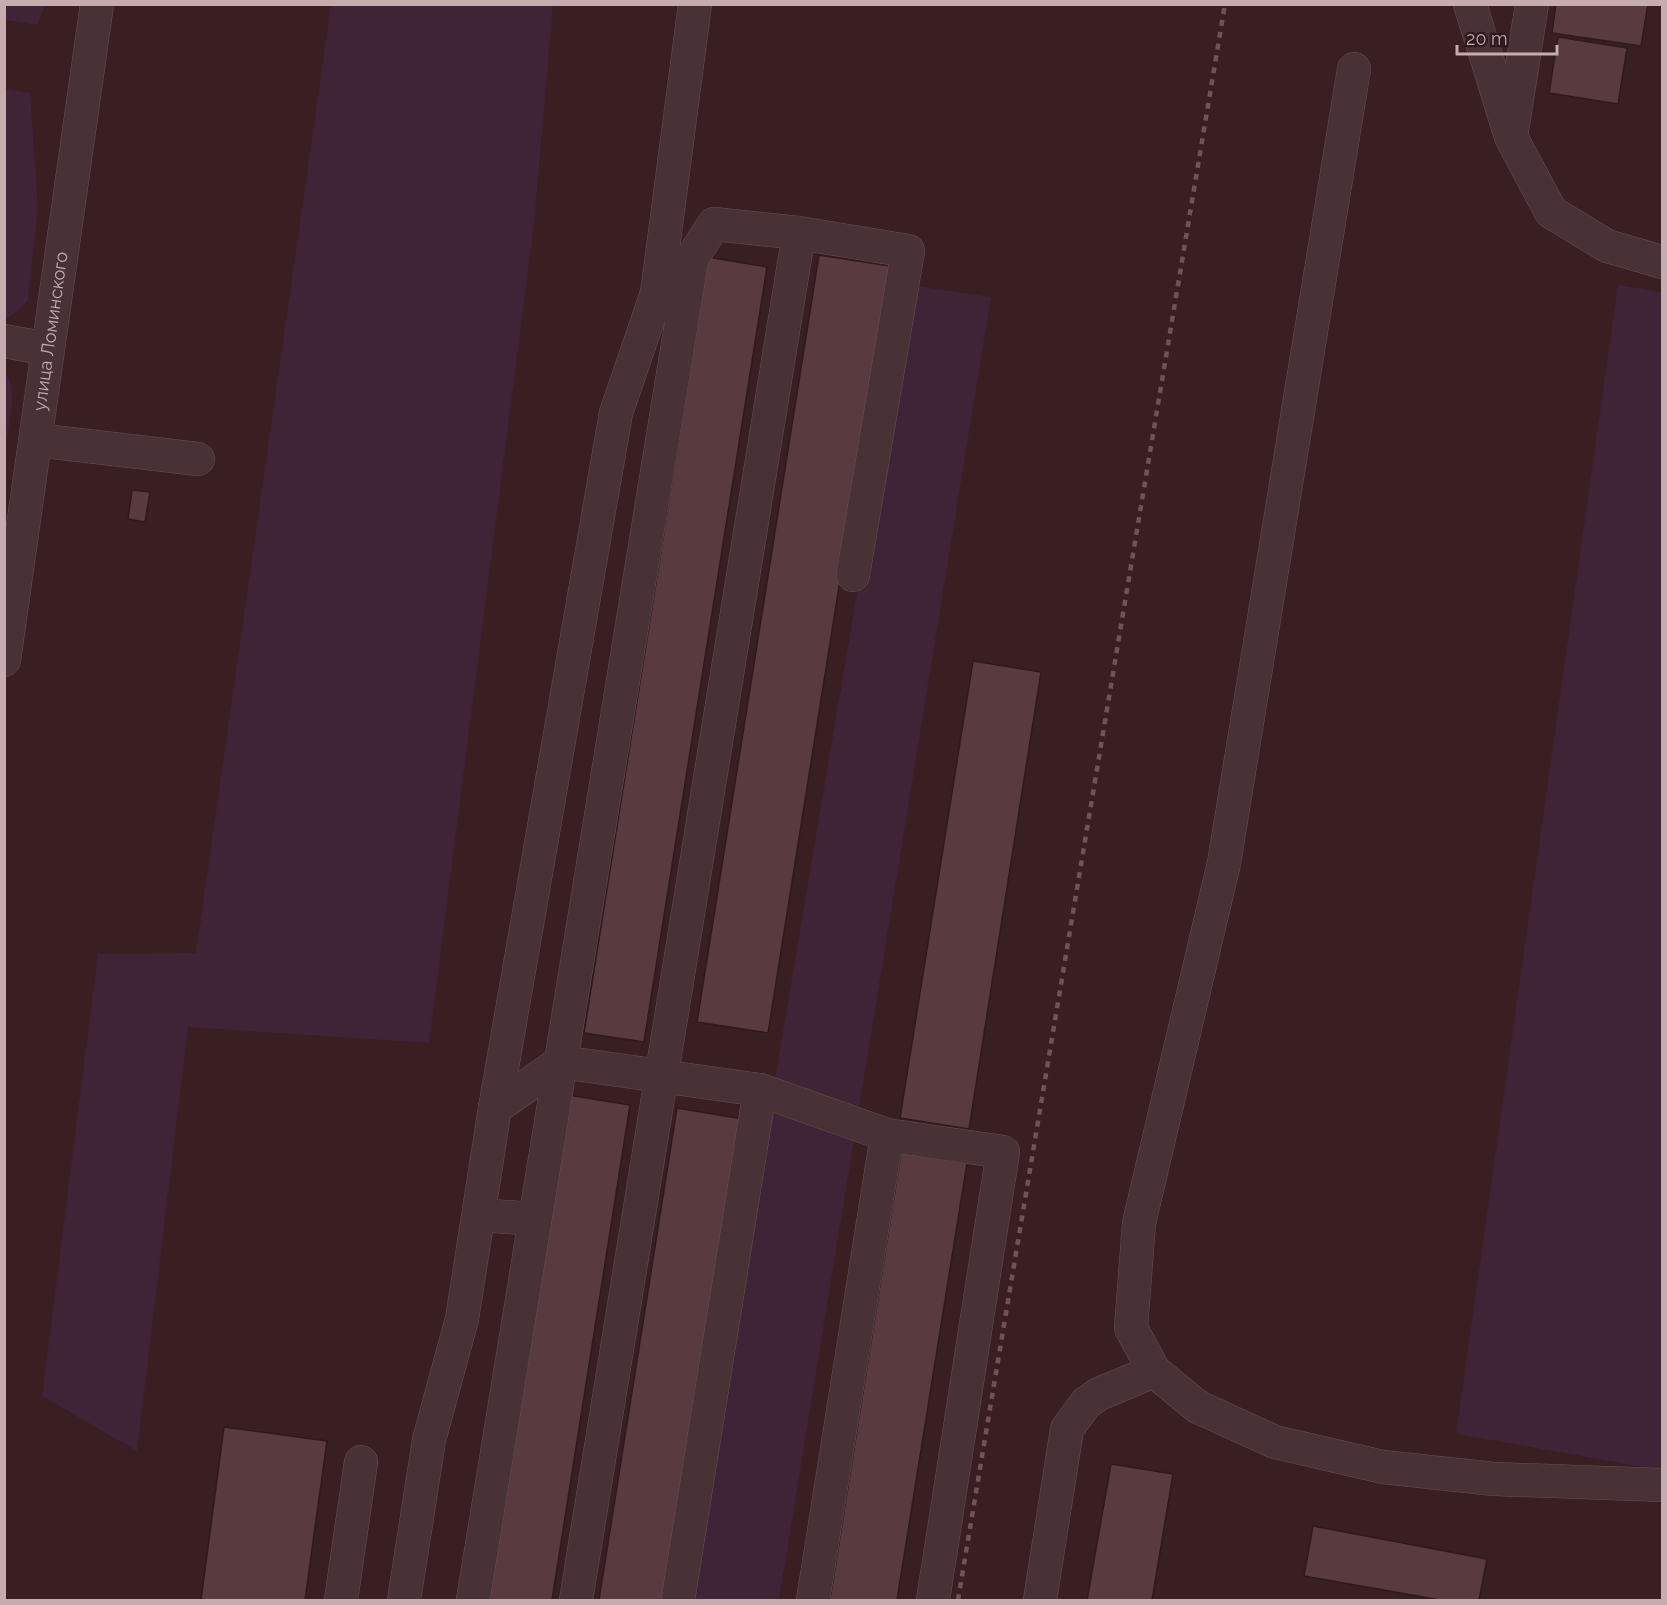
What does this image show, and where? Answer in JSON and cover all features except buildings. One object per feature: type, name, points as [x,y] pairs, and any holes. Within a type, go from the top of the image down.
[{"type":"street","name":"улица Ломинского","points":[[4,660],[98,4]]},
{"type":"street","points":[[404,1600],[429,1440],[462,1319],[495,1108],[616,413],[657,293],[695,4]]},
{"type":"street","points":[[1470,4],[1510,137],[1551,212],[1607,246],[1662,262]]},
{"type":"street","points":[[1510,137],[1532,4]]},
{"type":"street","points":[[1354,69],[1224,863],[1139,1223],[1131,1328],[1154,1371],[1198,1407],[1275,1442],[1383,1467],[1494,1479],[1662,1485]]},
{"type":"street","points":[[473,1600],[692,258],[714,225],[799,233],[908,250],[853,575]]},
{"type":"street","points":[[576,1600],[799,233]]},
{"type":"street","points":[[4,341],[48,349]]},
{"type":"street","points":[[36,440],[198,459]]},
{"type":"street","points":[[495,1108],[561,1062],[760,1090],[887,1134],[1003,1152],[933,1600]]},
{"type":"street","points":[[678,1600],[760,1090]]},
{"type":"street","points":[[813,1600],[887,1134]]},
{"type":"street","points":[[478,1215],[535,1219]]},
{"type":"street","points":[[1040,1600],[1067,1429],[1086,1403],[1099,1394],[1154,1371]]},
{"type":"street","points":[[341,1600],[361,1462]]},
{"type":"shaded area","points":[[5,4],[45,5],[37,25],[5,20]]},
{"type":"shaded area","points":[[331,5],[553,5],[534,223],[429,1043],[188,1027],[137,1451],[42,1396],[98,954],[196,953]]},
{"type":"shaded area","points":[[5,89],[30,93],[38,208],[28,300],[5,320]]},
{"type":"shaded area","points":[[909,285],[991,297],[779,1600],[687,1600]]},
{"type":"shaded area","points":[[1618,285],[1662,292],[1662,1470],[1456,1434]]},
{"type":"shaded area","points":[[5,372],[9,379],[12,399],[5,452]]},
{"type":"railway","points":[[958,1600],[1225,4]]}]
